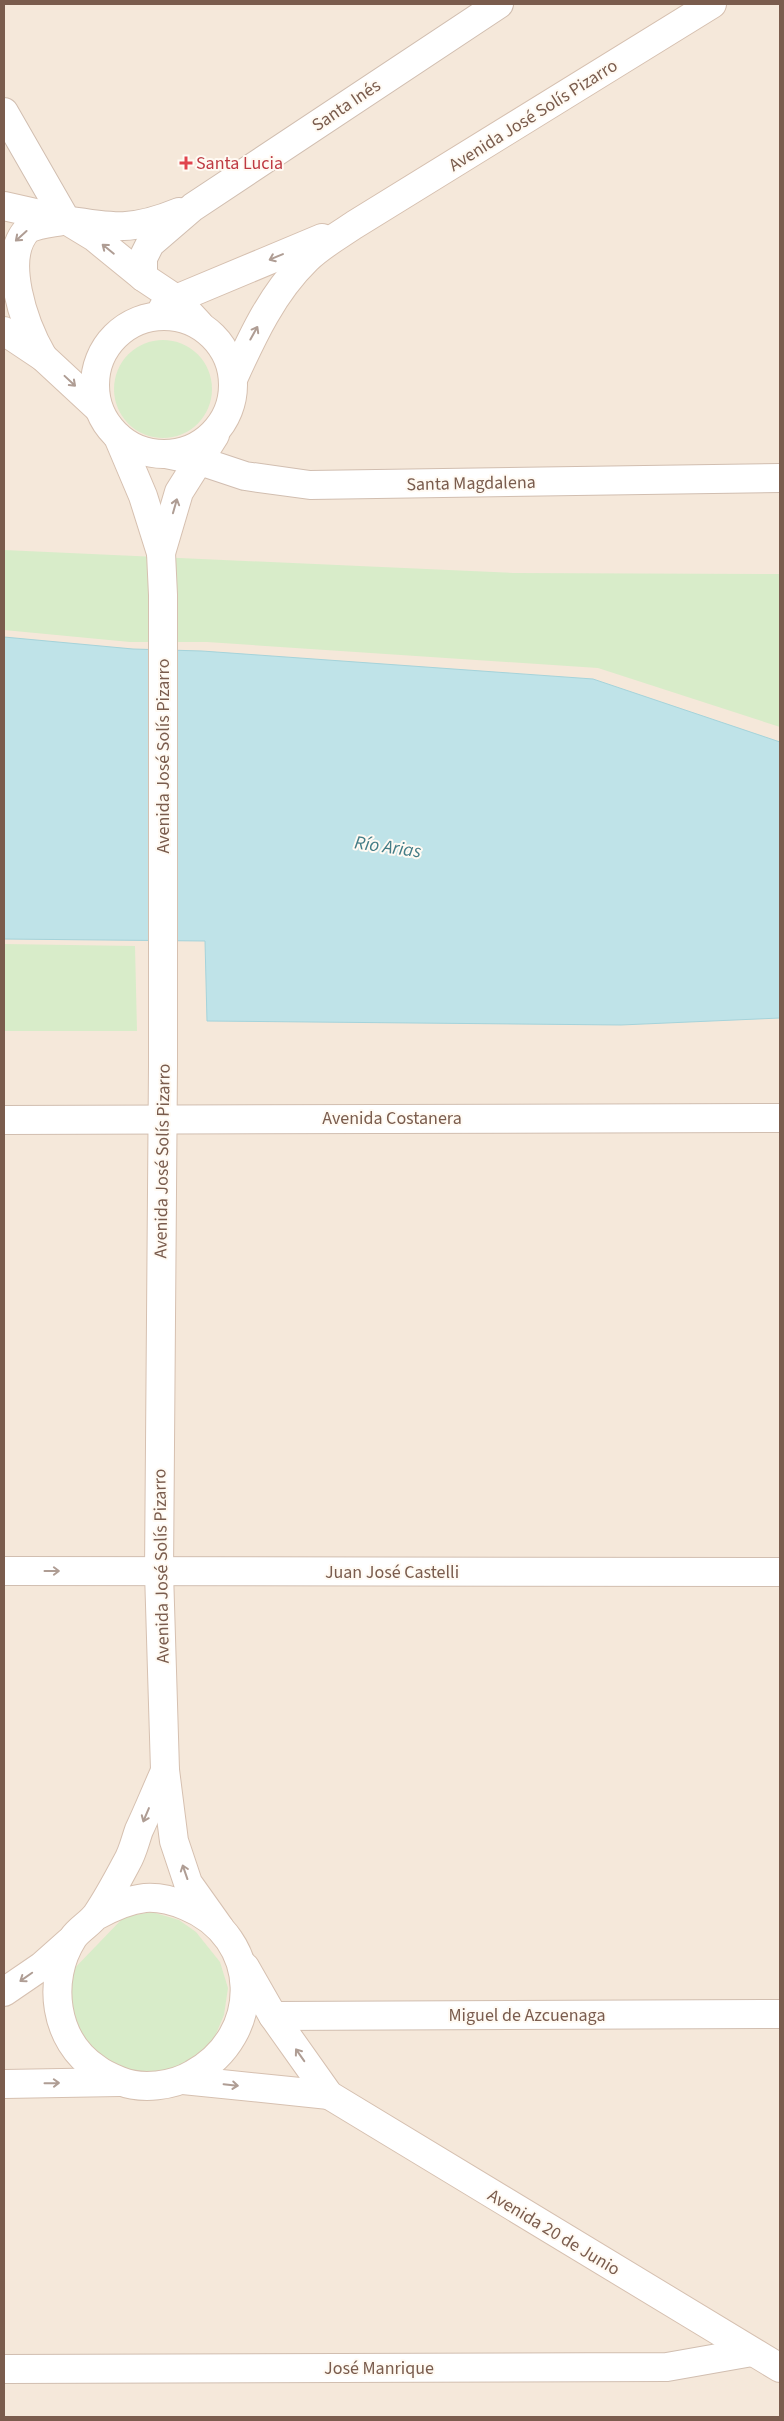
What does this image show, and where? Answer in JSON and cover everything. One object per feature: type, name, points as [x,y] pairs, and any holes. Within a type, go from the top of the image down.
[{"type":"street","name":"Santa Inés","points":[[144,277],[143,258],[150,244],[193,207],[499,4]]},
{"type":"street","name":"Avenida José Solís Pizarro","points":[[234,377],[252,335],[275,298],[307,259],[354,225],[712,4]]},
{"type":"street","points":[[4,112],[66,220]]},
{"type":"street","points":[[4,206],[66,220],[94,237],[144,277],[176,299],[199,325],[223,346],[234,377],[231,404],[218,429],[203,442],[186,451],[166,454],[140,450],[118,437],[107,424],[98,408],[43,357],[4,331]]},
{"type":"street","name":"Santa Inés","points":[[66,220],[121,228],[154,223],[193,207]]},
{"type":"street","points":[[43,357],[14,307],[5,277],[7,250],[29,229],[66,220]]},
{"type":"street","name":"Avenida José Solís Pizarro","points":[[149,317],[176,299],[354,225]]},
{"type":"street","points":[[98,408],[95,379],[103,351],[123,329],[149,317],[175,316],[199,325]]},
{"type":"street","name":"Avenida José Solís Pizarro","points":[[161,553],[179,492],[200,461],[218,429]]},
{"type":"street","name":"Avenida José Solís Pizarro","points":[[118,437],[143,496],[161,553],[164,595],[159,1572],[165,1770],[174,1841],[188,1883],[228,1939]]},
{"type":"street","name":"Santa Magdalena","points":[[166,454],[200,461],[245,476],[310,485],[780,478]]},
{"type":"street","name":"Avenida Costanera","points":[[4,1120],[161,1118],[780,1118]]},
{"type":"street","name":"Juan José Castelli","points":[[4,1571],[780,1572]]},
{"type":"street","name":"Avenida José Solís Pizarro","points":[[96,1916],[128,1860],[165,1770]]},
{"type":"street","points":[[4,1992],[42,1966],[96,1916],[120,1903],[147,1898],[174,1901],[199,1911],[228,1939],[245,1979],[244,2012],[232,2041],[211,2065],[183,2080],[153,2086],[123,2082],[4,2084]]},
{"type":"street","points":[[74,1938],[61,1964],[56,1993],[62,2022],[75,2048],[96,2069],[123,2082]]},
{"type":"street","name":"Avenida 20 de Junio","points":[[228,1939],[273,2016],[329,2095],[780,2368]]},
{"type":"street","name":"Miguel de Azcuenaga","points":[[273,2016],[780,2014]]},
{"type":"street","name":"Avenida 20 de Junio","points":[[183,2080],[329,2095]]},
{"type":"street","name":"José Manrique","points":[[4,2369],[667,2367],[752,2352]]},
{"type":"shaded area","points":[[4,4],[780,4],[780,2417],[4,2417]]},
{"type":"green space","points":[[163,340],[182,344],[198,354],[208,370],[212,389],[208,408],[198,424],[182,434],[163,438],[144,434],[128,424],[118,408],[114,389],[118,370],[128,354],[144,344]]},
{"type":"green space","points":[[4,550],[513,573],[780,574],[780,727],[598,668],[207,642],[130,642],[4,630]]},
{"type":"green space","points":[[4,944],[135,946],[137,1031],[4,1031]]},
{"type":"green space","points":[[152,1912],[179,1920],[196,1932],[220,1962],[228,1988],[224,2015],[213,2041],[188,2062],[165,2072],[139,2074],[119,2071],[75,2036],[69,1974],[124,1917]]},
{"type":"water","name":"Río Arias","points":[[4,637],[133,649],[202,651],[593,679],[780,742],[780,1018],[621,1025],[207,1021],[205,941],[4,939]]},
{"type":"place","name":"Santa Lucia","points":[[186,163]]}]
